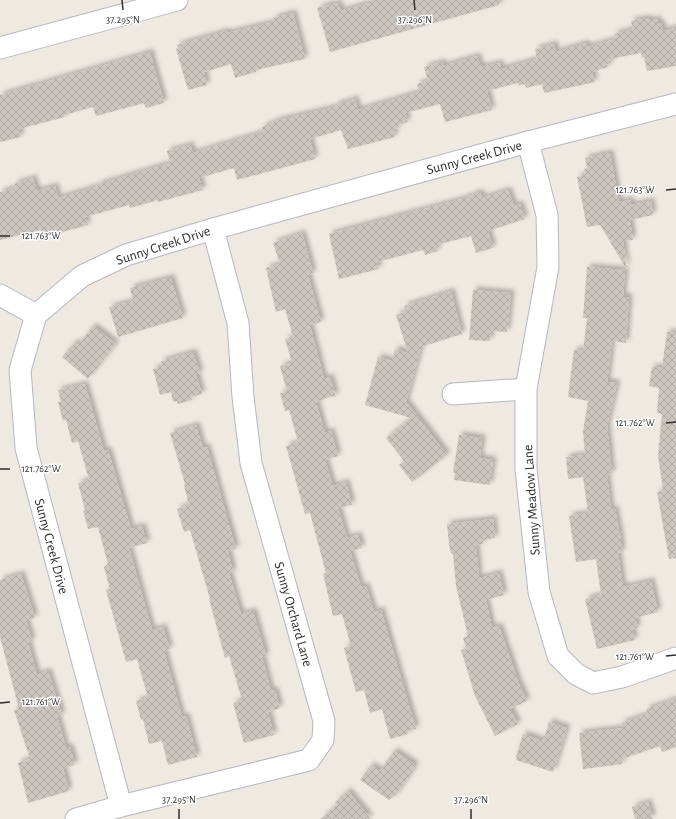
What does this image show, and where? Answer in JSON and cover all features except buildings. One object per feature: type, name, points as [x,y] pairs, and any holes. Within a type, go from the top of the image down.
[{"type":"street","points":[[0,48],[177,0]]},
{"type":"street","name":"Sunny Creek Drive","points":[[121,806],[26,448],[20,370],[36,315],[82,276],[126,255],[213,229],[528,142],[676,104]]},
{"type":"street","name":"Sunny Meadow Lane","points":[[528,142],[547,216],[548,267],[526,389],[526,469],[539,592],[558,656],[576,674],[593,683],[622,677],[676,658]]},
{"type":"street","name":"Sunny Orchard Lane","points":[[76,819],[121,806],[309,760],[323,740],[324,721],[251,463],[243,397],[238,323],[213,229]]},
{"type":"street","points":[[0,295],[36,315]]},
{"type":"street","points":[[453,394],[526,389]]}]
